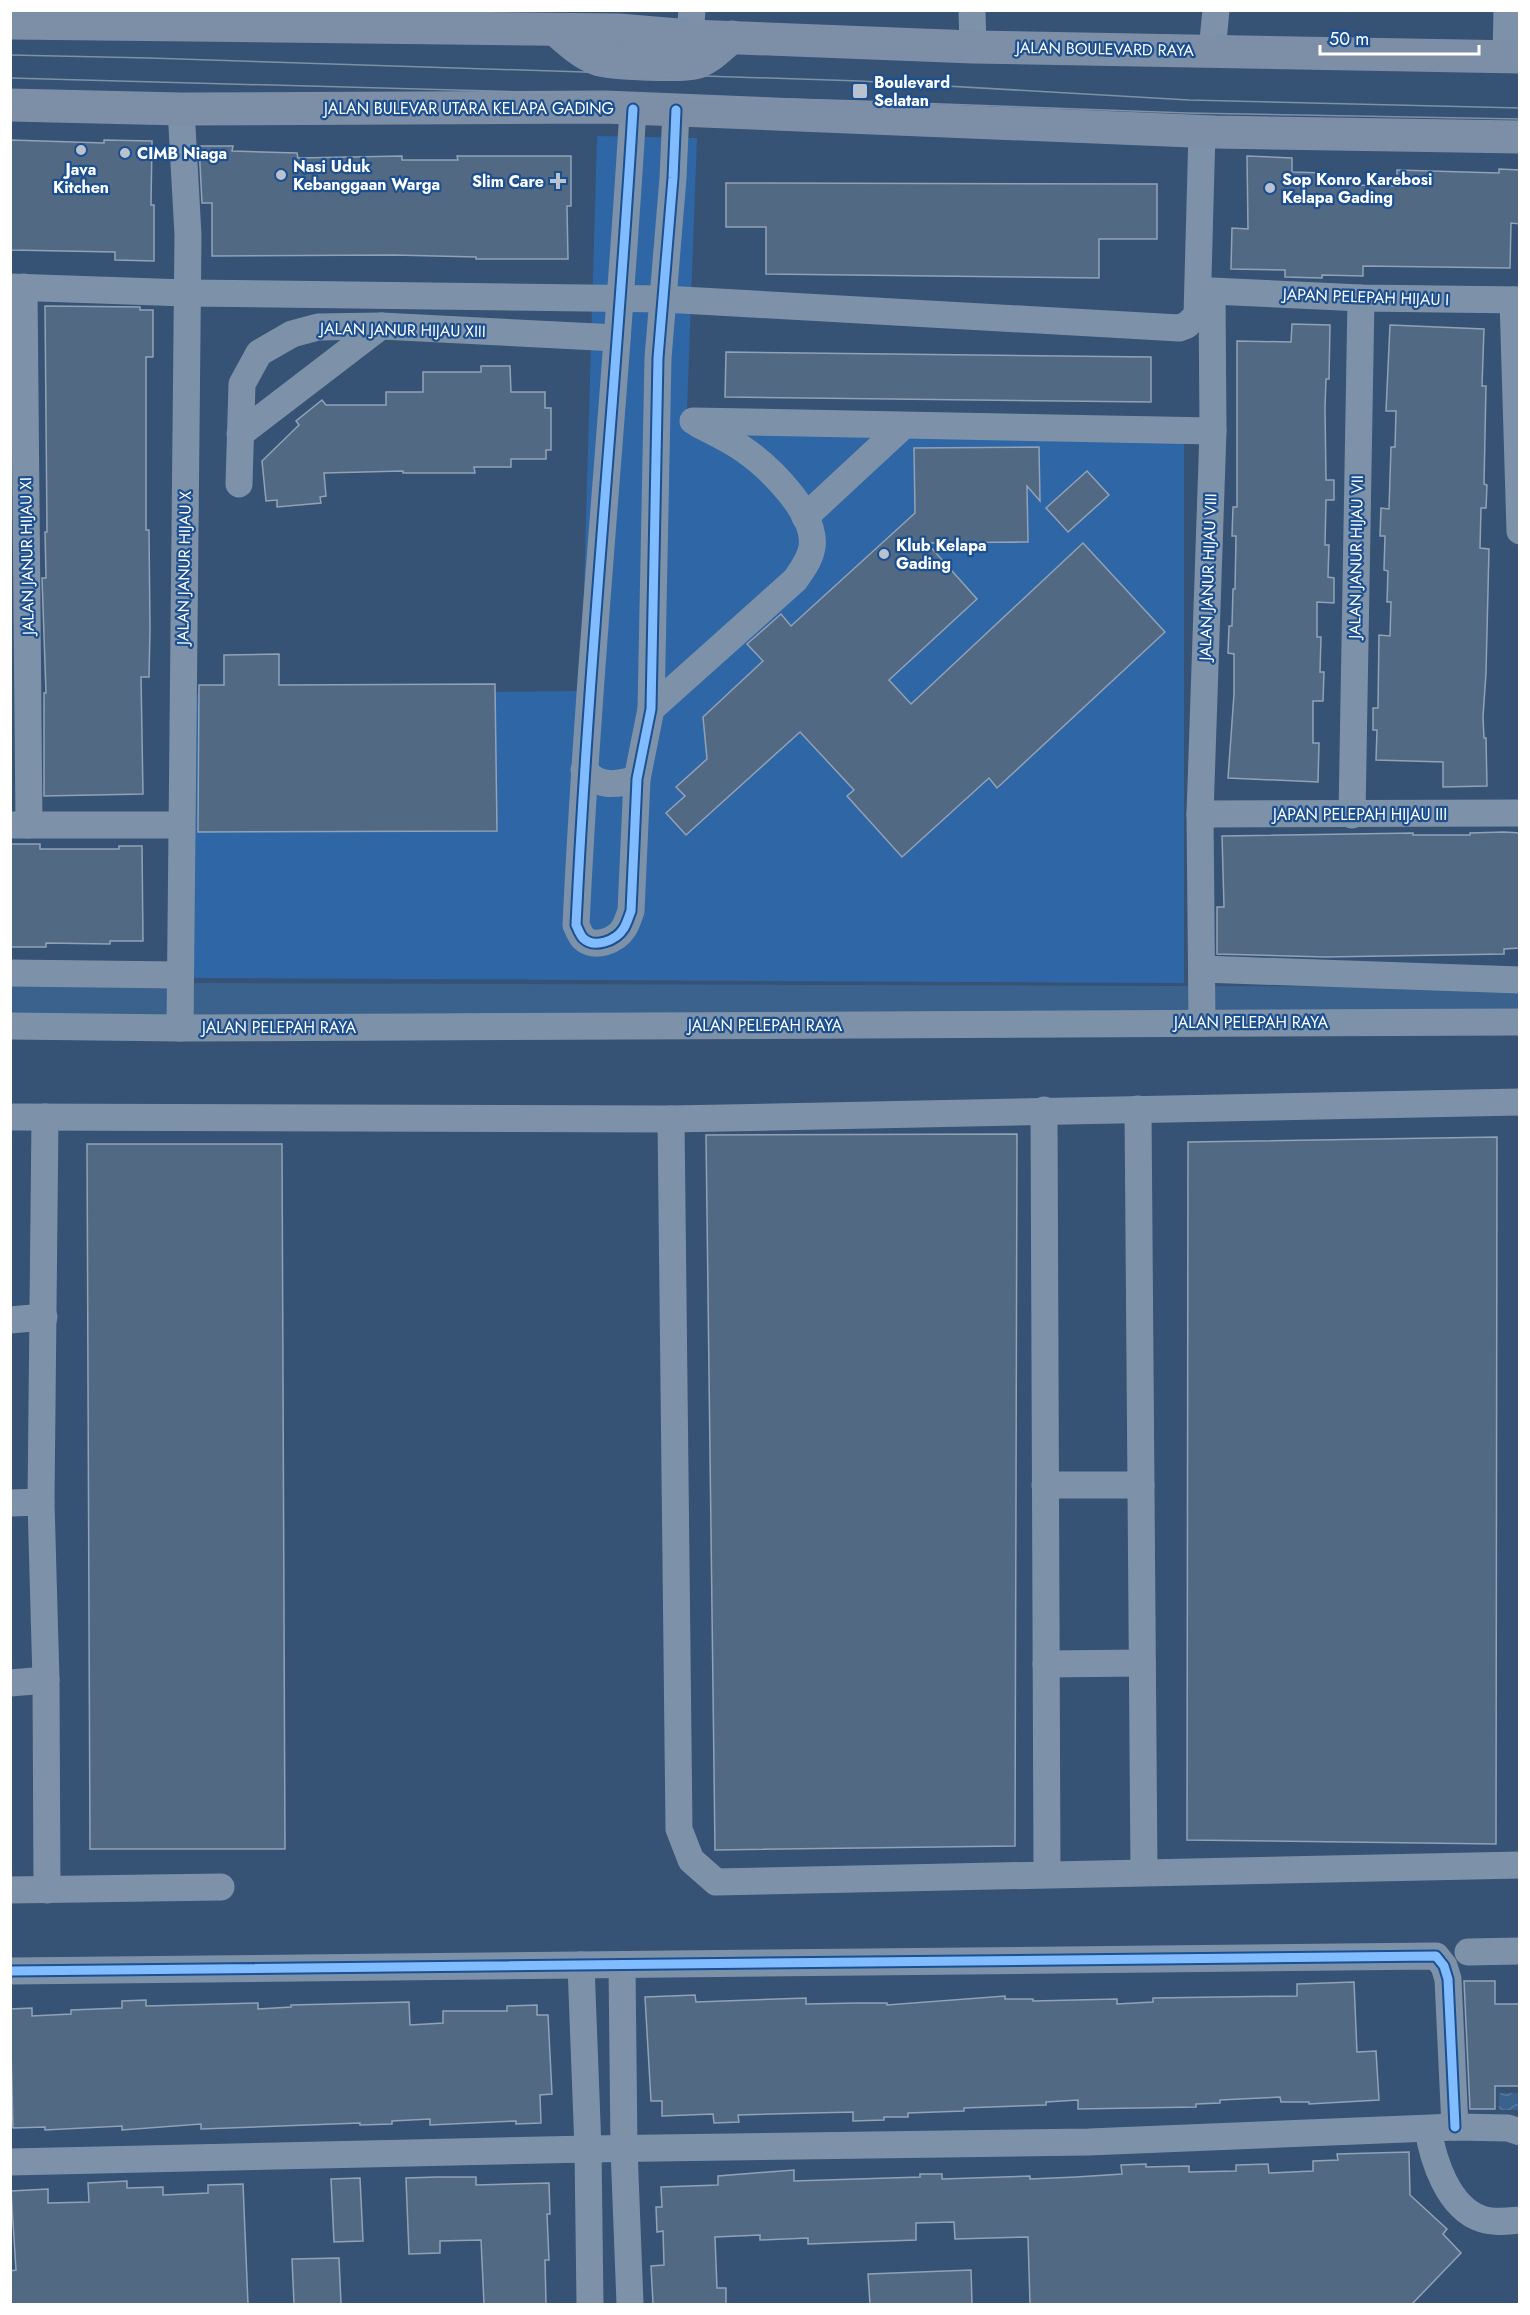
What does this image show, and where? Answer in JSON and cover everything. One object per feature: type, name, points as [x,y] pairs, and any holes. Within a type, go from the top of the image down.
[{"type":"main road","points":[[31,19],[352,19],[556,30],[629,21],[692,37]]},
{"type":"main road","points":[[556,30],[584,53],[599,60],[614,63],[692,37]]},
{"type":"main road","name":"JALAN BOULEVARD RAYA","points":[[692,37],[710,56],[732,38],[973,47],[1513,57]]},
{"type":"main road","points":[[688,110],[686,75],[692,37]]},
{"type":"main road","points":[[614,63],[618,80],[614,94],[619,108]]},
{"type":"main road","name":"JALAN BULEVAR UTARA KELAPA GADING","points":[[10,105],[181,109],[619,108],[1208,132]]},
{"type":"main road","points":[[1208,132],[1520,138]]},
{"type":"street","points":[[972,10],[973,47]]},
{"type":"street","points":[[1212,51],[1216,10]]},
{"type":"street","points":[[1507,10],[1513,57]]},
{"type":"street","points":[[619,108],[622,298],[584,770],[576,925],[582,937],[593,943],[608,941],[619,934],[631,910],[637,779],[651,709],[658,358],[688,110]]},
{"type":"street","name":"JALAN JANUR HIJAU X","points":[[180,1028],[188,235],[181,109]]},
{"type":"street","points":[[17,287],[187,293],[664,299],[1179,328],[1187,325],[1197,315],[1208,132]]},
{"type":"street","name":"JALAN JANUR HIJAU VIII","points":[[1202,1019],[1200,814],[1213,430],[1211,191],[1208,132]]},
{"type":"street","name":"JALAN JANUR HIJAU XI","points":[[17,287],[20,825]]},
{"type":"street","name":"JAPAN PELEPAH HIJAU I","points":[[1212,291],[1361,298],[1516,300]]},
{"type":"street","name":"JALAN JANUR HIJAU VII","points":[[1352,815],[1361,298]]},
{"type":"street","points":[[1516,300],[1520,531]]},
{"type":"street","points":[[240,434],[381,326]]},
{"type":"street","name":"JALAN JANUR HIJAU XIII","points":[[239,484],[242,384],[259,353],[292,334],[318,327],[381,326],[617,338]]},
{"type":"street","points":[[651,709],[795,580],[805,566],[812,548],[812,531],[805,517],[794,499],[772,473],[743,448],[657,403]]},
{"type":"street","points":[[693,421],[1213,430]]},
{"type":"street","points":[[805,517],[903,426]]},
{"type":"street","points":[[584,770],[591,779],[608,785],[637,779]]},
{"type":"street","name":"JAPAN PELEPAH HIJAU III","points":[[1200,814],[1520,813]]},
{"type":"street","points":[[20,825],[182,825]]},
{"type":"street","points":[[10,973],[180,986]]},
{"type":"street","points":[[1202,976],[1520,980]]},
{"type":"street","name":"JALAN PELEPAH RAYA","points":[[10,1026],[180,1028],[1202,1019],[1520,1022]]},
{"type":"street","points":[[10,1117],[671,1119],[1520,1102]]},
{"type":"street","points":[[1138,1109],[1144,1872]]},
{"type":"street","points":[[1044,1110],[1047,1874]]},
{"type":"street","points":[[45,1117],[41,1502],[46,1680],[47,1890]]},
{"type":"street","points":[[671,1119],[679,1829],[691,1860],[716,1882],[1520,1865]]},
{"type":"street","points":[[10,1320],[44,1317]]},
{"type":"street","points":[[1045,1485],[1141,1485]]},
{"type":"street","points":[[10,1503],[41,1502]]},
{"type":"street","points":[[1046,1664],[1142,1663]]},
{"type":"street","points":[[10,1683],[46,1680]]},
{"type":"street","points":[[10,1890],[221,1887]]},
{"type":"street","points":[[1468,1952],[1520,1951]]},
{"type":"street","points":[[10,1971],[1436,1956],[1444,1966],[1448,1979],[1455,2127]]},
{"type":"street","points":[[580,1965],[588,2149],[590,2304]]},
{"type":"street","points":[[622,1965],[624,2149],[630,2304]]},
{"type":"street","points":[[10,2162],[588,2149],[1089,2142],[1455,2127],[1508,2128],[1520,2132]]},
{"type":"street","points":[[1428,2129],[1438,2172],[1464,2208],[1481,2219],[1499,2222],[1520,2220]]},
{"type":"shaded area","name":"Klub Kelapa Gading","points":[[597,136],[697,138],[687,411],[1184,417],[1184,983],[191,978],[196,695],[581,691]]},
{"type":"water","points":[[1499,2093],[1519,2093],[1519,2110],[1499,2110]]},
{"type":"building","points":[[11,140],[104,143],[104,140],[152,141],[151,205],[154,205],[154,261],[115,260],[115,252],[11,250]]},
{"type":"building","points":[[199,146],[233,146],[232,151],[297,153],[298,158],[402,156],[402,160],[458,160],[457,156],[571,156],[571,206],[567,206],[568,259],[476,259],[476,257],[394,255],[212,256],[212,203],[202,203]]},
{"type":"building","points":[[1247,156],[1292,158],[1292,172],[1355,177],[1355,185],[1397,186],[1397,170],[1499,173],[1499,169],[1520,170],[1520,224],[1511,223],[1510,268],[1363,266],[1363,276],[1322,275],[1322,278],[1285,277],[1285,270],[1231,269],[1232,228],[1248,229]]},
{"type":"building","points":[[726,183],[1157,184],[1157,239],[1099,239],[1099,278],[766,274],[766,227],[726,227]]},
{"type":"building","points":[[45,306],[140,307],[140,310],[153,310],[153,357],[146,357],[146,530],[149,530],[150,629],[149,677],[141,677],[143,794],[44,796],[44,693],[46,693],[42,578],[46,578],[45,532],[47,532]]},
{"type":"building","points":[[1292,324],[1330,325],[1329,379],[1326,379],[1325,407],[1326,480],[1334,480],[1334,500],[1326,500],[1325,545],[1329,545],[1328,577],[1334,578],[1334,603],[1317,602],[1317,637],[1321,637],[1320,672],[1324,672],[1323,701],[1313,701],[1313,743],[1319,743],[1318,782],[1228,778],[1234,694],[1234,654],[1228,653],[1229,626],[1232,626],[1233,589],[1235,589],[1236,536],[1232,536],[1233,507],[1237,507],[1237,341],[1291,342]]},
{"type":"building","points":[[1390,325],[1484,329],[1482,386],[1486,386],[1484,484],[1487,485],[1486,508],[1481,508],[1480,548],[1489,549],[1483,717],[1487,786],[1443,787],[1443,762],[1376,760],[1377,730],[1373,730],[1373,708],[1378,708],[1379,635],[1390,636],[1391,602],[1387,602],[1388,571],[1384,570],[1385,536],[1380,536],[1381,508],[1389,509],[1391,447],[1395,447],[1396,411],[1386,411]]},
{"type":"building","points":[[726,352],[1151,357],[1151,402],[725,397]]},
{"type":"building","points":[[481,366],[510,366],[511,392],[545,392],[545,408],[551,408],[551,450],[546,450],[546,459],[511,459],[511,467],[474,467],[475,473],[403,473],[403,471],[324,473],[326,496],[320,497],[321,503],[277,507],[277,500],[266,501],[262,461],[299,425],[296,421],[322,400],[326,405],[386,405],[386,392],[423,392],[423,372],[481,372]]},
{"type":"building","points":[[1039,447],[1040,501],[1027,486],[1028,542],[927,543],[977,599],[889,680],[911,704],[1083,543],[1165,632],[997,788],[989,778],[902,857],[847,796],[854,790],[800,732],[686,835],[666,813],[685,796],[676,787],[707,759],[703,717],[763,661],[747,644],[781,614],[791,626],[915,513],[914,448]]},
{"type":"building","points":[[1087,471],[1109,495],[1068,532],[1046,508]]},
{"type":"building","points":[[279,654],[279,685],[495,684],[497,831],[198,832],[199,685],[224,685],[224,655]]},
{"type":"building","points":[[1413,833],[1413,835],[1470,835],[1470,833],[1520,833],[1520,948],[1504,949],[1504,954],[1325,957],[1217,954],[1217,907],[1224,907],[1222,836]]},
{"type":"building","points":[[10,844],[40,844],[40,849],[119,849],[119,846],[142,846],[143,941],[110,941],[110,944],[46,943],[46,947],[10,947]]},
{"type":"building","points":[[1017,1134],[1015,1846],[715,1850],[706,1135]]},
{"type":"building","points":[[1497,1137],[1496,1844],[1187,1840],[1188,1142]]},
{"type":"building","points":[[87,1144],[282,1144],[285,1849],[90,1849]]},
{"type":"building","points":[[1464,1981],[1495,1981],[1495,2004],[1520,2004],[1520,2086],[1495,2086],[1495,2109],[1470,2109]]},
{"type":"building","points":[[1354,1982],[1357,2052],[1376,2051],[1379,2100],[1309,2104],[1309,2102],[1281,2102],[1280,2097],[1220,2100],[1220,2103],[1196,2104],[1196,2107],[1078,2109],[1078,2100],[1046,2102],[1046,2105],[908,2113],[908,2117],[884,2117],[884,2120],[853,2121],[853,2112],[738,2115],[739,2122],[714,2123],[713,2114],[662,2116],[662,2101],[651,2101],[645,1997],[695,1995],[696,2002],[806,1998],[806,2004],[887,2003],[887,2005],[1005,1996],[1005,1999],[1033,1999],[1033,2001],[1117,1999],[1117,2004],[1153,2002],[1153,1998],[1297,1996],[1297,1984]]},
{"type":"building","points":[[146,2000],[146,2006],[258,2003],[258,2009],[291,2007],[291,2005],[409,2002],[410,2025],[443,2023],[443,2011],[507,2011],[507,2006],[537,2005],[537,2015],[548,2015],[552,2094],[540,2095],[541,2123],[516,2124],[516,2121],[430,2125],[430,2119],[392,2121],[392,2124],[360,2125],[360,2123],[201,2129],[201,2124],[122,2130],[122,2126],[45,2130],[45,2127],[13,2128],[10,2009],[32,2008],[32,2016],[71,2014],[71,2010],[122,2008],[122,2001]]},
{"type":"building","points":[[1409,2152],[1410,2195],[1447,2229],[1443,2234],[1461,2253],[1412,2304],[1030,2304],[1028,2237],[955,2239],[954,2222],[916,2223],[916,2240],[808,2244],[808,2238],[760,2240],[760,2235],[715,2237],[717,2288],[726,2288],[726,2304],[653,2304],[651,2266],[664,2265],[663,2231],[657,2232],[656,2207],[662,2207],[661,2187],[718,2185],[718,2176],[794,2170],[794,2181],[920,2177],[920,2174],[942,2174],[942,2179],[1076,2177],[1122,2174],[1121,2165],[1146,2164],[1146,2167],[1189,2166],[1189,2172],[1236,2171],[1236,2165],[1268,2164],[1269,2173],[1313,2171],[1313,2161],[1338,2160],[1337,2154]]},
{"type":"building","points":[[476,2177],[476,2185],[549,2183],[550,2214],[547,2214],[549,2260],[545,2260],[546,2304],[484,2304],[481,2240],[440,2241],[440,2253],[409,2254],[406,2178]]},
{"type":"building","points":[[360,2178],[363,2241],[334,2242],[331,2179]]},
{"type":"building","points":[[127,2181],[127,2188],[163,2187],[163,2195],[208,2193],[208,2185],[243,2184],[248,2304],[10,2304],[10,2271],[16,2270],[11,2191],[48,2189],[48,2203],[89,2202],[88,2183]]},
{"type":"building","points":[[339,2258],[341,2304],[294,2304],[292,2259]]},
{"type":"building","points":[[971,2270],[972,2304],[870,2304],[868,2274]]},
{"type":"waterway","points":[[10,1001],[162,1002]]},
{"type":"waterway","points":[[197,1002],[1520,1006]]},
{"type":"tram line","points":[[10,55],[860,81],[1189,100],[1520,108]]},
{"type":"tram line","points":[[10,78],[860,101],[1187,113],[1520,119]]},
{"type":"cycle path","points":[[633,109],[588,721],[576,925],[583,938],[593,943],[605,942],[616,937],[624,928],[631,911],[637,779],[651,709],[658,358],[673,178],[676,110]]},
{"type":"cycle path","points":[[10,1971],[1436,1956],[1444,1966],[1448,1979],[1455,2127]]},
{"type":"place","name":"Boulevard Selatan","points":[[860,91]]},
{"type":"place","name":"Java Kitchen","points":[[81,150]]},
{"type":"place","name":"CIMB Niaga","points":[[125,153]]},
{"type":"place","name":"Nasi Uduk Kebanggaan Warga","points":[[281,175]]},
{"type":"place","name":"Slim Care","points":[[558,181]]},
{"type":"place","name":"Sop Konro Karebosi Kelapa Gading","points":[[1270,188]]},
{"type":"place","name":"Klub Kelapa Gading","points":[[884,554]]}]
